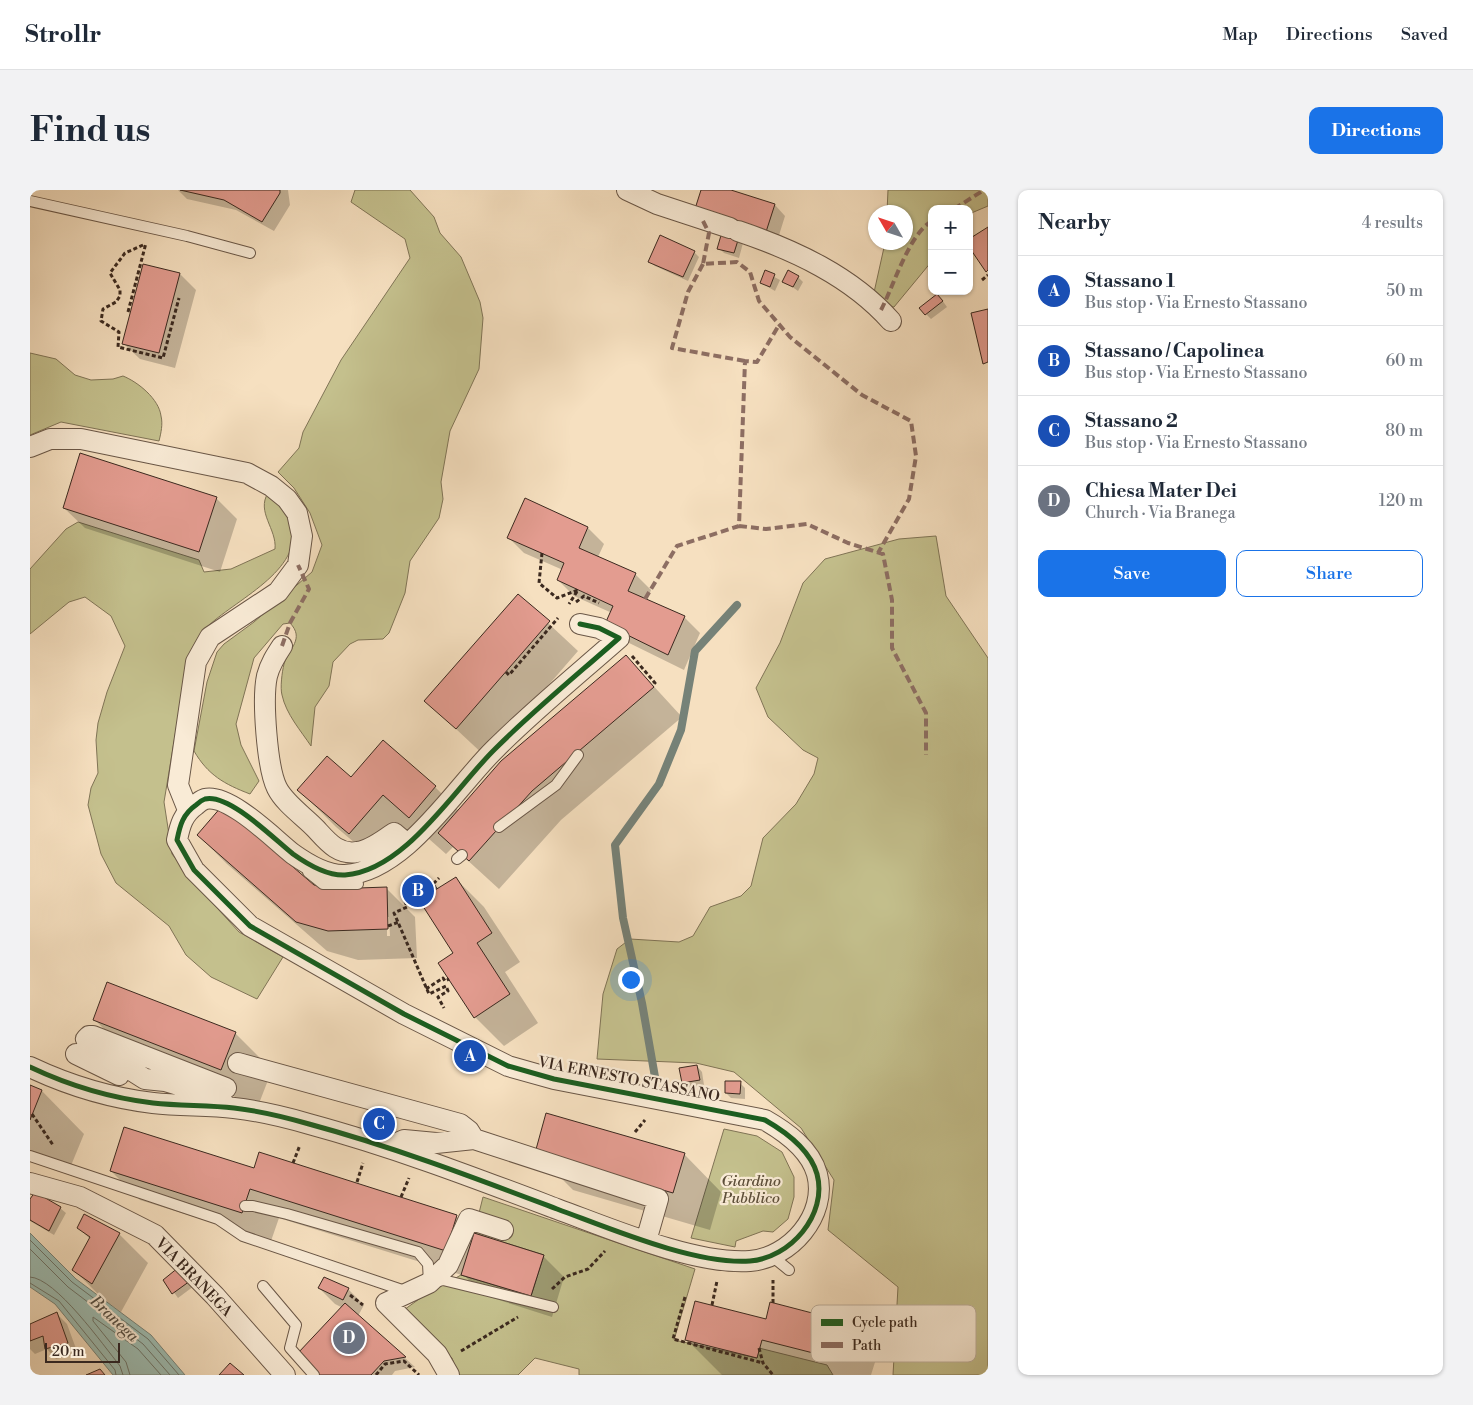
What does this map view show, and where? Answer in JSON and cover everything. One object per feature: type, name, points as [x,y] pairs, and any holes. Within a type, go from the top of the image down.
[{"type":"street","points":[[627,190],[704,221],[782,246],[827,269],[881,310],[892,321]]},
{"type":"street","points":[[30,447],[50,439],[81,439],[247,473],[271,486],[287,499],[297,513],[302,536],[298,565],[278,592],[210,637],[196,662],[178,785],[188,810],[206,799],[217,800],[240,810],[294,855],[322,871],[344,875],[376,866],[407,844],[494,749],[618,638],[599,628],[580,624]]},
{"type":"street","points":[[282,646],[274,658],[267,677],[266,718],[272,776],[278,791],[327,843],[337,849],[357,852],[376,845],[394,833],[407,844]]},
{"type":"street","name":"VIA ERNESTO STASSANO","points":[[30,1067],[58,1080],[152,1102],[234,1108],[309,1124],[393,1149],[646,1241],[721,1260],[750,1261],[773,1257],[792,1243],[806,1228],[816,1207],[819,1190],[813,1164],[804,1150],[784,1131],[765,1120],[554,1080],[508,1066],[404,1014],[250,926],[194,870],[177,840],[180,823],[188,810]]},
{"type":"street","name":"VIA ERNESTO STASSANO","points":[[145,1079],[88,1043],[86,1039],[89,1036],[93,1036],[226,1088]]},
{"type":"street","name":"VIA ERNESTO STASSANO","points":[[76,1054],[114,1074],[165,1081],[210,1095],[234,1108]]},
{"type":"street","points":[[238,1063],[460,1124],[469,1131],[474,1139]]},
{"type":"street","points":[[393,1149],[397,1143],[404,1140],[436,1143],[474,1139],[658,1200],[646,1241]]},
{"type":"street","name":"VIA BRANEGA","points":[[30,1183],[80,1197],[155,1235],[215,1296],[285,1375]]},
{"type":"street","points":[[446,1368],[386,1303],[430,1283],[448,1265],[468,1219],[503,1230]]},
{"type":"lane","points":[[30,201],[250,253]]},
{"type":"lane","points":[[500,827],[556,785],[578,755]]},
{"type":"lane","points":[[217,800],[323,884],[358,884]]},
{"type":"lane","points":[[30,1156],[218,1219],[244,1236],[411,1293]]},
{"type":"lane","points":[[245,1206],[287,1214],[418,1252],[428,1264],[430,1283],[443,1280],[553,1307]]},
{"type":"lane","points":[[773,1257],[789,1270]]},
{"type":"lane","points":[[263,1286],[296,1325],[290,1348],[314,1375]]},
{"type":"path","points":[[128,312],[150,228]]},
{"type":"path","points":[[146,244],[125,253],[110,273],[120,290],[120,296],[116,302],[103,309],[100,321],[119,332],[118,347],[163,358],[179,298]]},
{"type":"path","points":[[982,280],[988,275]]},
{"type":"path","points":[[542,553],[539,583],[557,598],[578,590],[567,609]]},
{"type":"path","points":[[506,672],[509,675],[562,614]]},
{"type":"path","points":[[436,889],[433,884],[439,878]]},
{"type":"path","points":[[405,901],[407,906],[394,912],[426,988],[443,978],[445,981],[449,979]]},
{"type":"path","points":[[388,926],[399,922]]},
{"type":"path","points":[[32,1114],[53,1146],[61,1148]]},
{"type":"path","points":[[566,1277],[588,1269],[606,1251],[600,1248]]},
{"type":"path","points":[[685,1297],[674,1340],[763,1363]]},
{"type":"path","points":[[446,1368],[519,1316]]},
{"type":"path","points":[[759,1348],[763,1363],[773,1375]]},
{"type":"path","points":[[376,1375],[385,1364],[404,1361],[419,1375]]},
{"type":"green space","points":[[355,190],[410,190],[434,217],[440,233],[461,257],[480,302],[483,318],[479,369],[450,431],[441,482],[443,499],[439,518],[410,561],[405,593],[389,633],[383,639],[358,640],[350,644],[333,662],[329,686],[315,707],[311,746],[290,716],[281,692],[284,664],[296,639],[296,634],[290,623],[283,624],[254,658],[236,724],[241,745],[259,781],[250,794],[211,773],[194,751],[207,682],[217,652],[224,644],[254,622],[312,572],[322,545],[310,513],[294,488],[278,472],[299,448],[303,432],[341,360],[410,258],[405,239],[351,202]]},
{"type":"green space","points":[[888,190],[988,190],[988,206],[973,212],[973,205],[928,205],[928,266],[894,307],[885,307],[873,297],[883,250],[913,250],[913,205],[887,205]]},
{"type":"green space","points":[[30,353],[56,359],[75,375],[91,380],[113,379],[123,376],[135,382],[152,397],[159,410],[162,425],[159,441],[61,422],[30,435]]},
{"type":"green space","points":[[268,493],[273,495],[284,509],[292,524],[293,541],[288,556],[264,583],[206,628],[194,646],[188,658],[164,802],[172,854],[198,887],[239,932],[283,957],[257,999],[211,977],[186,955],[169,926],[116,883],[101,854],[88,805],[91,788],[98,773],[96,740],[98,723],[107,692],[125,646],[111,616],[85,597],[69,602],[30,634],[30,569],[66,529],[78,522],[199,560],[204,572],[231,569],[275,549],[273,534],[264,507]]},
{"type":"green space","points":[[936,536],[946,596],[988,658],[988,1375],[893,1375],[894,1362],[976,1362],[976,1305],[897,1305],[898,1287],[828,1230],[834,1180],[801,1128],[734,1072],[696,1063],[597,1059],[603,994],[617,949],[630,939],[679,942],[693,936],[710,907],[741,896],[751,886],[763,838],[796,804],[814,774],[818,758],[803,750],[768,717],[756,688],[780,643],[803,583],[825,559],[899,539]]},
{"type":"green space","name":"Giardino Pubblico","points":[[724,1129],[757,1136],[782,1152],[794,1177],[794,1197],[788,1219],[773,1232],[763,1231],[736,1241],[735,1247],[691,1238]]},
{"type":"green space","points":[[483,1197],[695,1269],[674,1340],[757,1358],[759,1348],[827,1365],[833,1375],[579,1375],[579,1369],[535,1358],[518,1375],[458,1375],[452,1358],[401,1312],[422,1297],[461,1275],[531,1296],[544,1255],[474,1233]]},
{"type":"water","name":"Branega","points":[[30,1233],[76,1279],[151,1335],[185,1375],[113,1375],[55,1304],[30,1287]]},
{"type":"building","points":[[180,190],[280,190],[280,193],[262,222],[224,200]]},
{"type":"building","points":[[701,190],[731,190],[775,204],[765,235],[694,212]]},
{"type":"building","points":[[988,227],[988,270],[986,272],[973,253],[973,236]]},
{"type":"building","points":[[722,232],[739,237],[734,253],[717,249]]},
{"type":"building","points":[[660,235],[695,251],[683,277],[648,262]]},
{"type":"building","points":[[143,264],[180,273],[159,353],[122,344]]},
{"type":"building","points":[[765,270],[775,274],[770,287],[760,283]]},
{"type":"building","points":[[788,270],[799,276],[793,287],[782,282]]},
{"type":"building","points":[[936,295],[943,301],[925,315],[919,308]]},
{"type":"building","points":[[988,309],[988,362],[983,364],[971,313]]},
{"type":"building","points":[[80,453],[217,497],[199,552],[63,508]]},
{"type":"building","points":[[525,498],[588,527],[579,548],[636,573],[628,591],[685,616],[668,655],[605,624],[613,606],[557,580],[564,563],[507,538]]},
{"type":"building","points":[[518,594],[550,621],[456,729],[424,701]]},
{"type":"building","points":[[626,655],[654,687],[532,791],[469,861],[438,833],[501,761]]},
{"type":"building","points":[[383,740],[436,786],[409,818],[383,795],[349,834],[297,790],[327,756],[351,777]]},
{"type":"building","points":[[222,806],[314,885],[330,889],[387,887],[388,929],[328,931],[296,922],[197,835]]},
{"type":"building","points":[[456,877],[492,933],[477,943],[510,994],[474,1018],[438,963],[453,953],[419,900]]},
{"type":"building","points":[[107,982],[236,1032],[221,1070],[93,1020]]},
{"type":"building","points":[[697,1065],[700,1080],[682,1083],[679,1068]]},
{"type":"building","points":[[725,1081],[741,1081],[740,1094],[725,1093]]},
{"type":"building","points":[[30,1085],[42,1090],[30,1120]]},
{"type":"building","points":[[546,1113],[685,1153],[673,1193],[535,1153]]},
{"type":"building","points":[[124,1127],[254,1168],[259,1152],[457,1215],[446,1251],[250,1189],[242,1213],[110,1171]]},
{"type":"building","points":[[35,1192],[61,1207],[49,1231],[30,1220],[30,1199]]},
{"type":"building","points":[[84,1214],[120,1233],[92,1284],[72,1270],[90,1237],[77,1228]]},
{"type":"building","points":[[474,1233],[544,1255],[531,1296],[461,1275]]},
{"type":"building","points":[[179,1267],[190,1281],[172,1294],[163,1280]]},
{"type":"building","points":[[324,1277],[349,1288],[343,1300],[318,1288]]},
{"type":"building","points":[[695,1301],[766,1319],[770,1302],[811,1313],[811,1352],[762,1340],[757,1358],[685,1340]]},
{"type":"building","points":[[345,1303],[406,1357],[384,1361],[371,1375],[320,1375],[298,1353]]},
{"type":"building","points":[[57,1312],[68,1343],[45,1349],[43,1336],[30,1341],[30,1324]]},
{"type":"building","points":[[230,1363],[244,1375],[219,1375]]},
{"type":"building","points":[[100,1369],[105,1375],[86,1375]]},
{"type":"waterway","points":[[655,1077],[642,1003],[623,918],[615,845],[659,784],[681,730],[695,651],[737,605]]},
{"type":"marked path","points":[[960,205],[984,190]]},
{"type":"marked path","points":[[703,221],[709,233],[703,264],[737,262],[750,272],[759,301],[790,337],[862,395],[911,421],[916,456],[909,499],[878,553]]},
{"type":"marked path","points":[[881,310],[909,248],[928,224]]},
{"type":"marked path","points":[[703,264],[688,292],[672,348],[745,361]]},
{"type":"marked path","points":[[645,599],[677,546],[739,526],[745,361],[757,362],[779,325]]},
{"type":"marked path","points":[[739,526],[766,529],[807,524],[848,543],[883,554],[892,600],[892,648],[926,713],[926,755]]},
{"type":"marked path","points":[[282,646],[290,623],[309,589],[298,565]]},
{"type":"cycle path","points":[[30,1067],[59,1080],[121,1098],[163,1104],[244,1109],[300,1121],[434,1164],[601,1226],[678,1251],[728,1261],[750,1261],[765,1258],[779,1252],[792,1243],[803,1232],[811,1219],[817,1204],[819,1189],[817,1174],[809,1157],[796,1142],[781,1130],[765,1120],[554,1079],[508,1066],[404,1014],[250,926],[194,870],[177,840],[181,825],[188,812],[204,799],[215,799],[239,810],[293,854],[331,874],[345,875],[367,870],[388,859],[408,844],[428,825],[495,749],[540,706],[619,638],[599,628],[580,624]]},
{"type":"place","name":"Stassano / Capolinea","points":[[418,891]]},
{"type":"place","name":"Stassano 1","points":[[470,1056]]},
{"type":"place","name":"Stassano 2","points":[[379,1124]]},
{"type":"place","name":"Chiesa Mater Dei","points":[[349,1338]]}]
